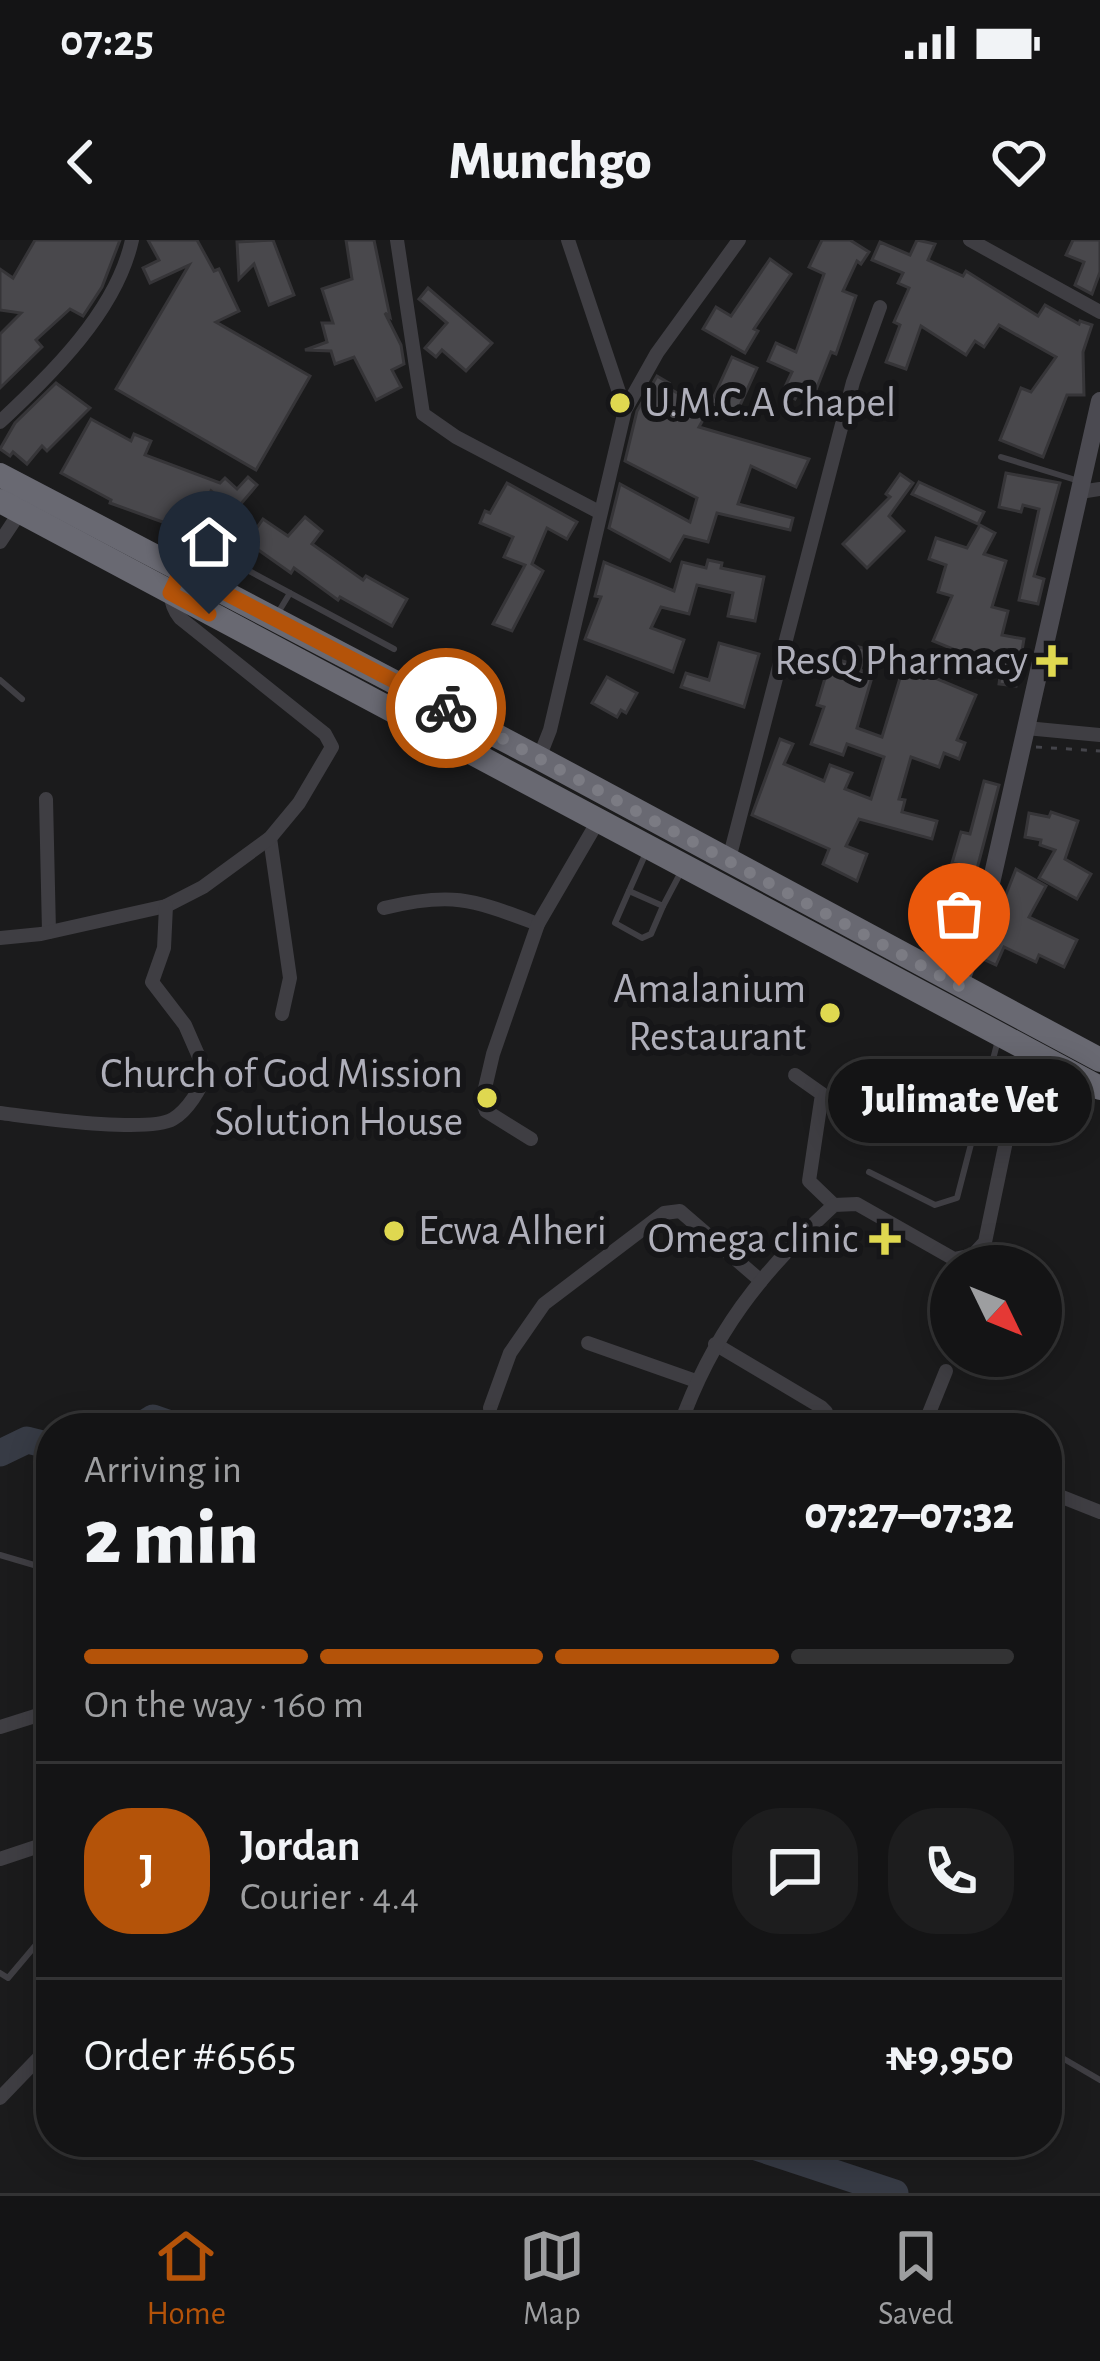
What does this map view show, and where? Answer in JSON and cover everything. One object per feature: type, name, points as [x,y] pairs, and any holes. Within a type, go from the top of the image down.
[{"type":"highway","points":[[0,476],[176,582],[598,820],[1100,1088]]},
{"type":"highway","points":[[10,507],[176,582],[274,619],[1100,1060]]},
{"type":"highway","points":[[640,843],[642,812]]},
{"type":"street","points":[[0,422],[110,298],[132,240]]},
{"type":"street","points":[[397,240],[423,414],[456,437],[599,512]]},
{"type":"street","points":[[568,240],[626,410]]},
{"type":"street","points":[[539,758],[550,730],[626,410],[657,353],[739,240]]},
{"type":"street","points":[[970,240],[1100,312]]},
{"type":"street","points":[[729,859],[854,382],[880,307]]},
{"type":"street","points":[[959,986],[982,923],[1088,488],[1100,401]]},
{"type":"street","points":[[0,542],[10,507]]},
{"type":"street","points":[[0,938],[166,906],[203,887],[271,838],[299,803],[332,747],[331,739],[180,618],[170,605],[176,582]]},
{"type":"street","points":[[1024,737],[1100,735]]},
{"type":"street","points":[[46,800],[49,932]]},
{"type":"street","points":[[531,1139],[486,1112],[482,1101],[493,1054],[538,924],[598,820]]},
{"type":"street","points":[[271,838],[290,978],[282,1014]]},
{"type":"street","points":[[384,908],[446,896],[538,924]]},
{"type":"street","points":[[0,1113],[80,1123],[161,1124],[184,1109],[206,1073],[192,1037],[152,982],[164,948],[166,906]]},
{"type":"street","points":[[684,1413],[715,1344],[761,1281],[833,1205],[856,1204],[955,1258],[973,1255],[991,1230],[1025,1050]]},
{"type":"street","points":[[795,1075],[822,1094],[809,1181],[833,1205]]},
{"type":"street","points":[[490,1408],[510,1354],[544,1304],[664,1213],[680,1211],[761,1281]]},
{"type":"street","points":[[588,1343],[696,1381]]},
{"type":"street","points":[[715,1344],[826,1413]]},
{"type":"street","points":[[927,1413],[943,1377]]},
{"type":"street","points":[[1062,1498],[1100,1512]]},
{"type":"street","points":[[0,1727],[36,1716]]},
{"type":"street","points":[[0,1858],[36,1847]]},
{"type":"street","points":[[0,2098],[36,2061]]},
{"type":"lane","points":[[1001,458],[1088,488]]},
{"type":"lane","points":[[240,566],[394,650]]},
{"type":"lane","points":[[274,619],[290,593]]},
{"type":"lane","points":[[0,680],[22,699]]},
{"type":"lane","points":[[640,843],[629,891],[615,923],[642,938],[651,934],[684,866]]},
{"type":"lane","points":[[629,891],[664,906]]},
{"type":"lane","points":[[868,1172],[935,1205],[957,1198],[999,1036]]},
{"type":"lane","points":[[0,1555],[36,1566]]},
{"type":"lane","points":[[0,1972],[8,1978],[36,1945]]},
{"type":"lane","points":[[1062,2058],[1100,2080]]},
{"type":"path","points":[[1024,737],[1100,751]]},
{"type":"building","points":[[35,240],[120,240],[102,287],[83,316],[70,309],[36,340],[42,347],[0,388],[0,334],[21,313],[0,310],[0,269],[13,278]]},
{"type":"building","points":[[148,240],[197,240],[214,271],[219,269],[239,311],[216,322],[310,376],[256,470],[116,389],[189,265],[150,283],[143,268],[159,260]]},
{"type":"building","points":[[273,240],[294,295],[269,305],[254,264],[239,279],[237,242]]},
{"type":"building","points":[[346,240],[374,240],[390,317],[385,313],[401,345],[404,364],[392,370],[401,387],[376,400],[354,357],[335,364],[331,351],[305,350],[327,342],[322,323],[333,323],[322,289],[352,279]]},
{"type":"building","points":[[822,240],[850,240],[869,252],[861,264],[857,261],[843,291],[856,296],[836,354],[831,352],[812,400],[798,393],[795,399],[782,393],[792,372],[768,361],[776,343],[796,352],[824,274],[809,267]]},
{"type":"building","points":[[917,240],[935,244],[928,260],[963,276],[966,271],[1038,316],[1045,305],[1079,324],[1092,325],[1083,352],[1084,395],[1067,395],[1043,457],[1000,440],[1021,388],[1031,392],[1056,357],[999,325],[984,347],[975,341],[966,355],[921,326],[906,369],[886,362],[900,325],[894,322],[909,288],[898,283],[903,273],[872,260],[880,242],[910,255]]},
{"type":"building","points":[[1073,240],[1100,240],[1100,272],[1092,294],[1075,285],[1084,262],[1066,255]]},
{"type":"building","points":[[770,259],[791,274],[754,329],[758,331],[745,353],[703,329],[716,307],[731,316]]},
{"type":"building","points":[[428,288],[492,343],[466,371],[442,350],[436,357],[425,348],[447,323],[419,299]]},
{"type":"building","points":[[732,357],[757,368],[736,414],[711,403]]},
{"type":"building","points":[[657,376],[708,411],[699,427],[809,459],[796,487],[751,466],[738,504],[793,518],[790,530],[717,513],[708,542],[684,536],[670,561],[609,528],[620,484],[690,522],[697,498],[625,461],[637,411]]},
{"type":"building","points":[[56,383],[90,408],[27,464],[13,452],[10,456],[0,449],[15,423]]},
{"type":"building","points":[[91,419],[131,441],[134,434],[151,441],[145,455],[220,483],[225,478],[237,489],[248,477],[257,485],[234,512],[211,491],[182,544],[166,537],[171,525],[110,503],[61,473]]},
{"type":"building","points":[[1006,473],[1060,483],[1034,576],[1044,579],[1038,604],[1019,600],[1039,509],[1023,505],[1021,512],[999,507]]},
{"type":"building","points":[[900,474],[913,483],[889,516],[904,531],[867,568],[843,544],[890,497],[886,494]]},
{"type":"building","points":[[919,482],[984,512],[978,524],[912,494]]},
{"type":"building","points":[[507,483],[577,522],[567,539],[547,528],[532,564],[543,571],[512,631],[493,624],[525,565],[504,557],[513,537],[480,523]]},
{"type":"building","points":[[305,517],[322,531],[312,544],[363,580],[366,576],[407,599],[392,626],[338,600],[294,568],[291,573],[247,542],[263,519],[288,536]]},
{"type":"building","points":[[980,525],[995,533],[984,554],[1006,561],[992,607],[1008,611],[1002,635],[1024,639],[1016,686],[999,684],[1000,677],[959,663],[963,653],[933,641],[952,596],[938,592],[946,565],[929,559],[936,538],[967,548]]},
{"type":"building","points":[[708,560],[722,563],[721,568],[764,577],[755,621],[728,616],[733,593],[697,585],[689,614],[661,607],[651,628],[684,640],[673,672],[585,639],[601,597],[595,596],[604,562],[674,591],[682,562],[706,568]]},
{"type":"building","points":[[719,643],[759,654],[744,707],[681,687],[686,673],[709,680]]},
{"type":"building","points":[[855,646],[867,649],[860,670],[873,674],[857,728],[882,737],[904,665],[976,695],[957,740],[965,743],[959,759],[944,753],[939,767],[911,757],[899,799],[905,800],[902,812],[937,821],[932,839],[859,819],[846,846],[867,854],[857,881],[823,864],[829,849],[752,815],[780,739],[793,744],[784,764],[824,781],[830,765],[852,773],[845,789],[871,799],[884,757],[847,744],[843,755],[811,744],[824,707],[817,705],[831,658],[850,663]]},
{"type":"building","points":[[607,677],[637,693],[626,713],[621,710],[617,717],[592,703]]},
{"type":"building","points":[[984,781],[999,785],[977,869],[952,863],[961,832],[970,834]]},
{"type":"building","points":[[1051,812],[1078,821],[1065,859],[1091,874],[1077,899],[1039,878],[1055,850],[1040,845],[1041,840],[1025,837],[1029,813],[1049,817]]},
{"type":"building","points":[[1016,869],[1046,886],[1029,917],[1077,940],[1064,967],[1039,955],[1036,962],[1004,947],[996,965],[983,959],[1005,915],[999,912]]},
{"type":"building","points":[[928,915],[960,929],[951,950],[917,939]]},
{"type":"waterway","points":[[0,1453],[27,1440],[36,1442]]},
{"type":"waterway","points":[[786,2157],[895,2193]]},
{"type":"way so far","points":[[446,708],[959,986]]},
{"type":"place","name":"U.M.C.A Chapel","points":[[620,403]]},
{"type":"place","name":"ResQ Pharmacy","points":[[1052,661]]},
{"type":"place","name":"Julimate Vet","points":[[959,986]]},
{"type":"place","name":"Amalanium Restaurant","points":[[830,1013]]},
{"type":"place","name":"Church of God Mission Solution House","points":[[487,1098]]},
{"type":"place","name":"Ecwa Alheri","points":[[394,1231]]},
{"type":"place","name":"Omega clinic","points":[[885,1239]]},
{"type":"route","points":[[209,614],[170,593],[181,570],[446,708]]}]
